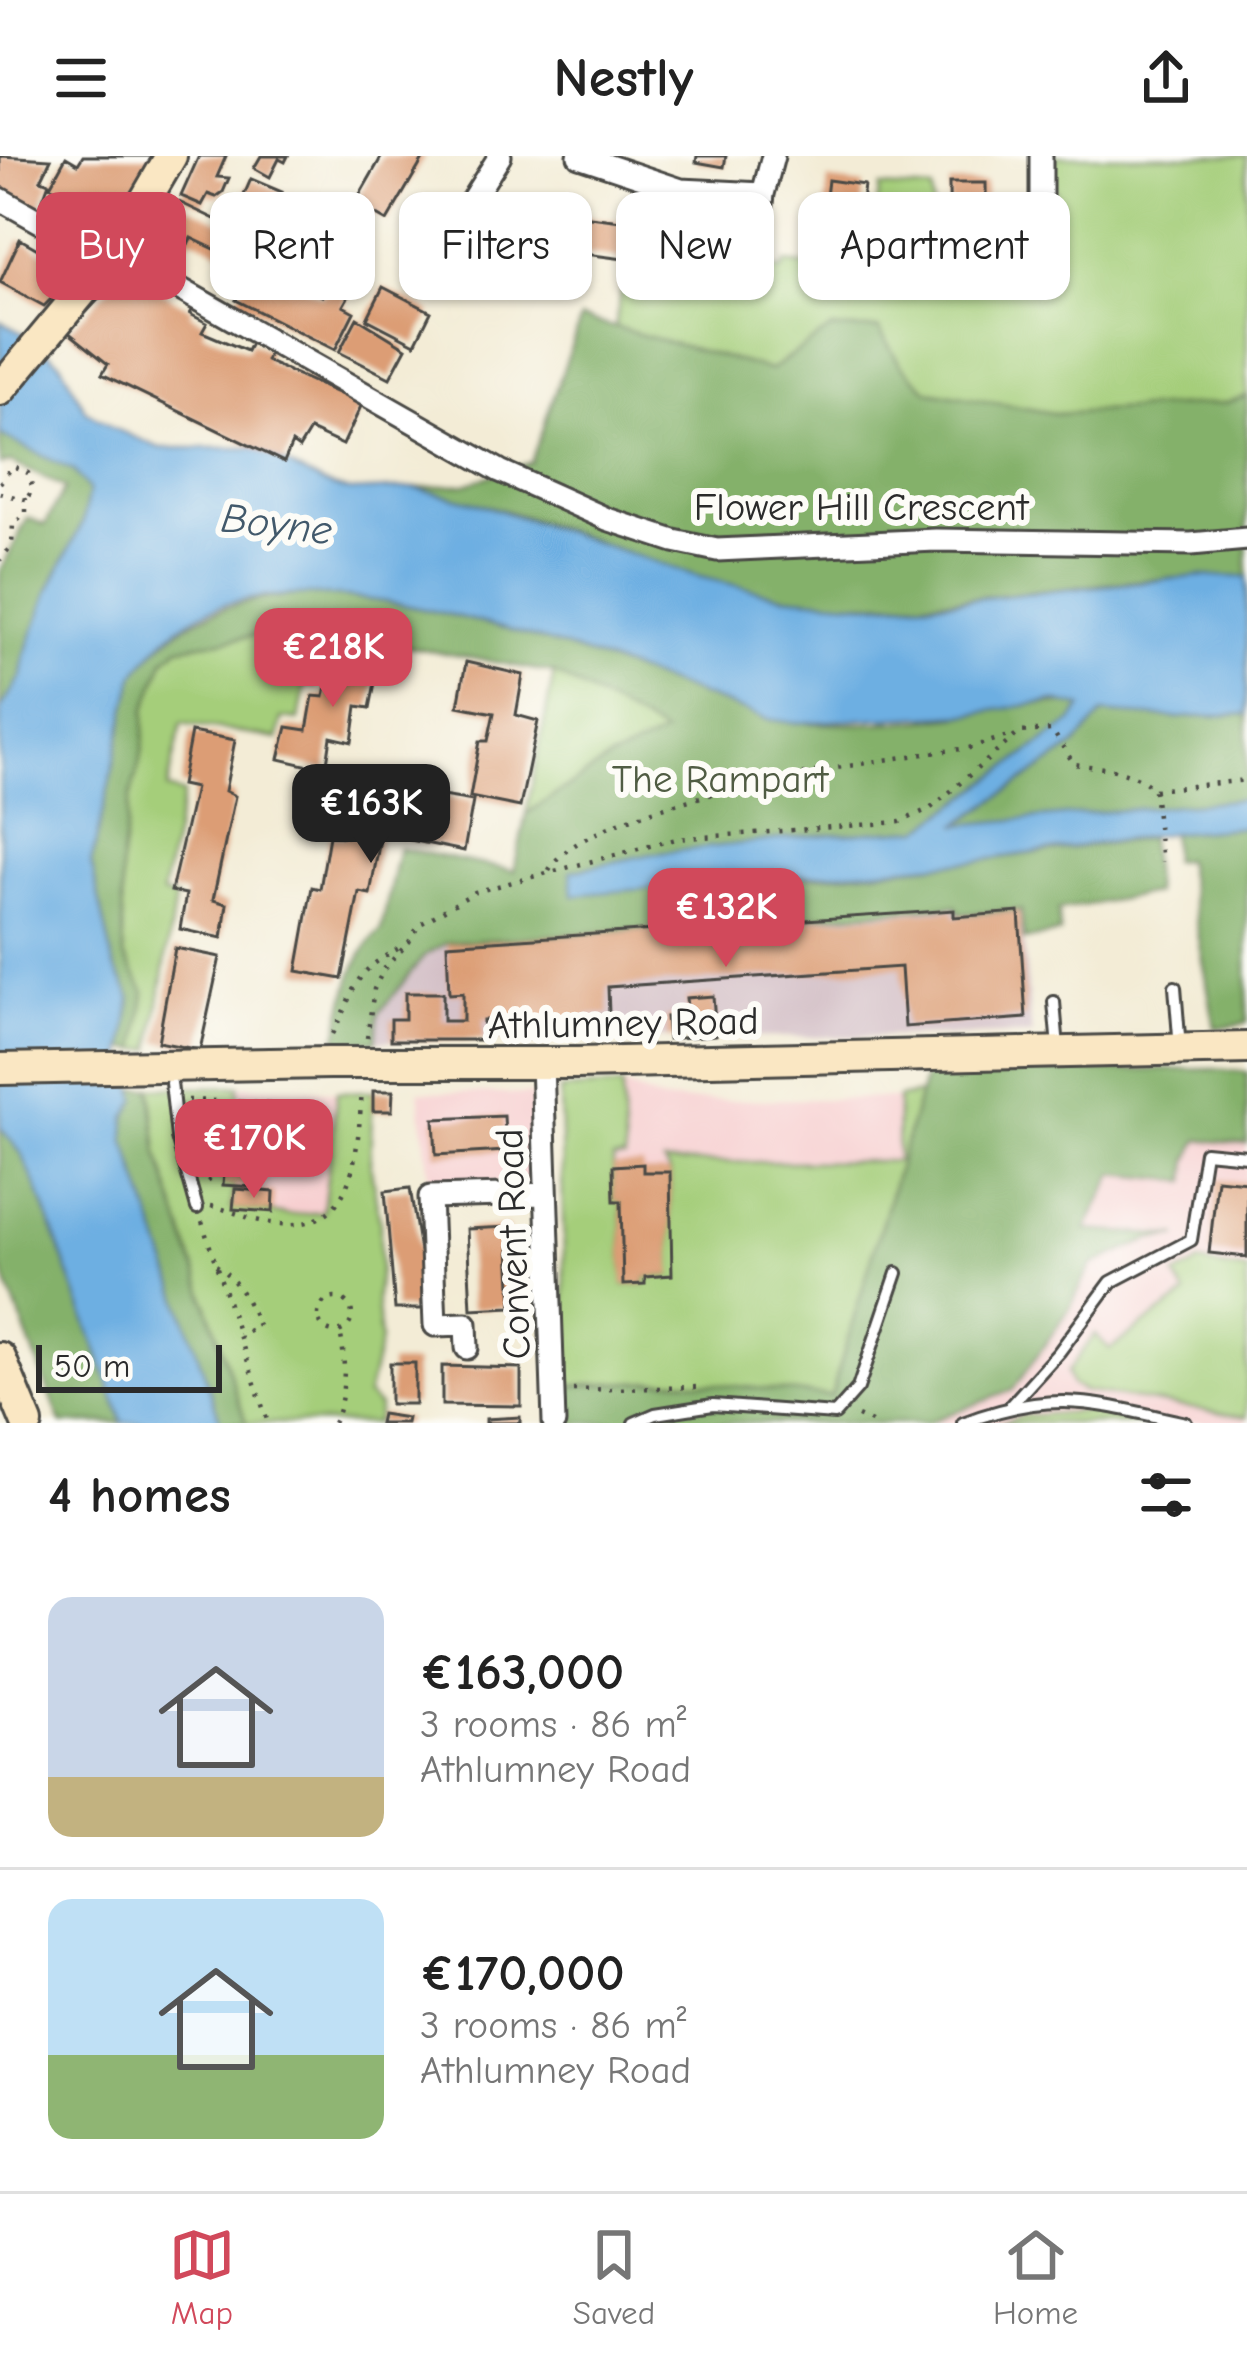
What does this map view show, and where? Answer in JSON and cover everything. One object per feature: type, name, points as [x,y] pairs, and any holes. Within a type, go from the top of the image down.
[{"type":"main road","points":[[149,192],[171,156]]},
{"type":"main road","points":[[0,390],[75,300]]},
{"type":"main road","name":"Athlumney Road","points":[[0,1070],[158,1075],[330,1050],[405,1063],[542,1063],[1247,1048]]},
{"type":"main road","points":[[0,1358],[27,1423]]},
{"type":"street","points":[[477,192],[500,156]]},
{"type":"street","points":[[579,156],[681,190],[722,192]]},
{"type":"street","points":[[764,192],[773,156]]},
{"type":"street","points":[[1041,156],[1041,192]]},
{"type":"street","name":"Flower Hill Crescent","points":[[0,199],[36,219]]},
{"type":"street","name":"Flower Hill Crescent","points":[[186,299],[500,471],[607,519],[674,541],[717,550],[936,540],[1191,544],[1247,538]]},
{"type":"street","name":"Convent Road","points":[[542,1063],[554,1423]]},
{"type":"street","points":[[467,1348],[466,1324],[435,1325],[430,1197],[546,1193]]},
{"type":"lane","points":[[1174,987],[1180,1049]]},
{"type":"lane","points":[[1054,1002],[1059,1051]]},
{"type":"lane","points":[[158,1075],[195,1187],[197,1208]]},
{"type":"lane","points":[[1011,1405],[1059,1352],[1111,1282],[1191,1240],[1205,1152],[1247,1156]]},
{"type":"lane","points":[[634,1423],[656,1414],[713,1405],[835,1414],[858,1388],[897,1273]]},
{"type":"lane","points":[[963,1423],[1011,1405],[1058,1400],[1186,1423]]},
{"type":"path","points":[[0,484],[13,466],[28,473],[33,489],[26,500],[26,514],[13,524],[12,545],[0,560]]},
{"type":"path","points":[[0,493],[26,500]]},
{"type":"path","points":[[548,872],[550,864],[575,844],[646,810],[969,748],[1019,732],[1052,730],[1074,764],[1130,774],[1144,779],[1154,790],[1162,862]]},
{"type":"path","points":[[368,1033],[374,989],[384,969],[419,925],[475,892],[676,838],[900,822],[931,808],[1019,732]]},
{"type":"path","points":[[1154,790],[1247,780]]},
{"type":"path","points":[[330,1050],[362,972],[371,962],[410,942]]},
{"type":"path","points":[[268,1423],[197,1208],[208,1205],[258,1221],[286,1224],[322,1218],[340,1201],[353,1176],[362,1097]]},
{"type":"path","points":[[189,1130],[207,1131],[212,1127],[211,1117],[183,1113],[182,1100],[218,1101],[213,1174],[195,1187]]},
{"type":"path","points":[[195,1187],[204,1168]]},
{"type":"path","points":[[216,1265],[246,1297],[258,1326],[238,1335]]},
{"type":"path","points":[[338,1298],[350,1309],[349,1325],[340,1332],[320,1324],[318,1313],[328,1300],[338,1298]]},
{"type":"path","points":[[332,1423],[339,1413],[340,1332]]},
{"type":"shaded area","points":[[957,906],[961,914],[1021,910],[1032,1035],[376,1041],[379,1014],[424,956],[446,943]]},
{"type":"shaded area","points":[[1247,1072],[1247,1423],[828,1423],[751,1387],[567,1385],[560,1090],[622,1086],[663,1101],[898,1098],[920,1094],[926,1073]]},
{"type":"shaded area","points":[[239,1086],[337,1092],[323,1213],[282,1215],[231,1209],[223,1185],[228,1123],[239,1102]]},
{"type":"shaded area","points":[[419,1091],[532,1095],[530,1181],[430,1185]]},
{"type":"green space","points":[[1055,156],[1247,156],[1247,396],[1225,403],[1058,414],[928,391],[900,364],[798,354],[770,370],[615,328],[620,300],[774,300],[774,268],[783,270],[785,263],[798,265],[798,300],[1070,300],[1070,192],[1055,192]]},
{"type":"green space","points":[[880,187],[932,192],[879,192]]},
{"type":"green space","points":[[581,318],[770,370],[831,329],[879,329],[900,364],[928,391],[1058,414],[1225,403],[1247,396],[1247,577],[899,602],[783,596],[696,576],[521,515],[415,488],[466,484],[531,462]]},
{"type":"green space","points":[[0,435],[74,471],[89,490],[83,522],[49,590],[22,676],[0,710],[0,571],[28,518],[45,525],[65,488],[11,462],[0,464]]},
{"type":"green space","name":"The Rampart","points":[[307,594],[366,599],[483,623],[598,658],[767,719],[870,724],[1040,704],[1083,707],[1072,722],[921,829],[808,836],[801,878],[1149,838],[1154,893],[1058,910],[1060,933],[1024,940],[1021,910],[960,914],[956,906],[446,943],[424,956],[379,1013],[376,1041],[336,1041],[356,967],[381,930],[399,848],[514,871],[526,814],[609,760],[664,734],[554,673],[329,632],[266,634],[180,647],[164,660],[145,711],[143,749],[130,798],[121,865],[124,956],[145,992],[137,1050],[125,1049],[131,997],[114,966],[91,863],[134,676],[188,624],[232,606]]},
{"type":"green space","points":[[329,632],[316,687],[305,686],[299,720],[282,718],[278,739],[182,723],[167,789],[183,794],[162,894],[175,898],[152,1049],[137,1050],[144,993],[124,956],[121,865],[130,798],[143,749],[145,711],[164,660],[180,647],[266,634]]},
{"type":"green space","points":[[554,673],[666,734],[609,760],[526,814]]},
{"type":"green space","points":[[1103,713],[1175,718],[1247,714],[1247,799],[955,827],[1075,746]]},
{"type":"green space","points":[[1247,827],[1247,1023],[1215,1028],[1185,860],[1172,861],[1171,833]]},
{"type":"green space","points":[[1247,1072],[1247,1144],[1199,1140],[1189,1160],[1187,1181],[1114,1174],[1086,1230],[1179,1236],[1150,1240],[1092,1265],[1069,1310],[1013,1390],[926,1423],[568,1423],[567,1386],[677,1380],[831,1396],[926,1073]]},
{"type":"green space","points":[[239,1086],[237,1124],[228,1124],[223,1184],[234,1186],[231,1208],[291,1215],[323,1212],[337,1092],[373,1091],[370,1163],[380,1223],[376,1295],[380,1341],[367,1396],[379,1406],[376,1423],[246,1423],[158,1154],[151,1088]]},
{"type":"green space","points":[[622,1086],[625,1158],[613,1159],[614,1200],[621,1201],[624,1285],[671,1275],[670,1172],[664,1163],[897,1161],[898,1098],[920,1094],[831,1397],[677,1380],[567,1385],[560,1090]]},
{"type":"green space","points":[[151,1088],[158,1154],[246,1423],[221,1423],[125,1139],[126,1117],[137,1099],[134,1089]]},
{"type":"green space","points":[[0,1127],[22,1153],[44,1205],[123,1423],[61,1423],[0,1265]]},
{"type":"green space","points":[[1199,1263],[1247,1271],[1247,1417],[1083,1391],[1072,1385],[1067,1373],[1095,1334],[1110,1349],[1186,1295],[1175,1276]]},
{"type":"green space","points":[[1087,1411],[1157,1423],[998,1423],[1020,1416]]},
{"type":"water","name":"Boyne","points":[[0,321],[60,362],[86,411],[160,448],[255,448],[349,491],[415,488],[474,502],[700,577],[782,596],[873,604],[944,602],[1200,576],[1247,577],[1247,714],[1175,718],[1103,713],[1075,746],[957,825],[1247,799],[1247,827],[976,861],[573,895],[571,871],[651,854],[921,829],[1072,722],[1082,707],[1054,701],[971,714],[793,723],[767,719],[489,624],[411,606],[336,596],[268,596],[198,615],[167,637],[134,676],[91,863],[114,966],[131,997],[124,1054],[137,1099],[126,1117],[125,1139],[221,1423],[123,1423],[44,1205],[22,1154],[0,1127],[0,710],[22,676],[49,590],[83,522],[89,490],[74,471],[0,435]]},
{"type":"building","points":[[0,156],[51,159],[41,180],[49,183],[46,192],[36,192],[36,208],[0,190]]},
{"type":"building","points":[[83,156],[153,156],[132,192],[61,192],[50,186],[66,157],[78,164]]},
{"type":"building","points":[[199,156],[226,156],[217,177],[229,178],[223,192],[210,192],[202,205],[183,192]]},
{"type":"building","points":[[261,156],[288,156],[285,162],[279,159],[270,177],[254,168]]},
{"type":"building","points":[[382,156],[425,156],[404,192],[399,192],[387,221],[375,214],[375,192],[361,192]]},
{"type":"building","points":[[697,156],[726,156],[724,167],[696,162]]},
{"type":"building","points":[[251,179],[282,192],[245,192]]},
{"type":"building","points":[[828,180],[864,185],[863,192],[827,192]]},
{"type":"building","points":[[949,183],[986,183],[986,192],[949,192]]},
{"type":"building","points":[[186,205],[210,217],[210,247],[191,238],[186,248]]},
{"type":"building","points":[[592,217],[616,220],[616,258],[592,255]]},
{"type":"building","points":[[20,239],[36,248],[36,300],[50,300],[44,306],[0,282]]},
{"type":"building","points":[[383,287],[399,295],[399,300],[431,312],[415,344],[367,319]]},
{"type":"building","points":[[98,300],[176,300],[207,323],[202,332],[247,351],[251,343],[270,352],[266,361],[362,404],[343,445],[310,430],[299,448],[292,443],[284,462],[102,374],[108,364],[68,332]]},
{"type":"building","points":[[236,300],[346,300],[343,306],[354,312],[335,350]]},
{"type":"building","points":[[357,318],[406,348],[390,378],[339,352]]},
{"type":"building","points":[[332,650],[380,657],[370,708],[357,706],[352,742],[331,737],[326,770],[279,759],[287,727],[307,730],[313,696],[324,697]]},
{"type":"building","points":[[466,662],[523,675],[516,715],[538,721],[520,807],[470,797],[480,741],[488,741],[494,713],[458,706]]},
{"type":"building","points":[[191,732],[235,740],[225,791],[235,796],[213,900],[227,904],[222,938],[180,929],[186,894],[171,891],[195,788],[181,785]]},
{"type":"building","points":[[387,787],[473,801],[464,851],[381,834],[370,894],[359,892],[342,979],[297,971],[312,887],[320,889],[329,836],[346,837],[354,796],[384,801]]},
{"type":"building","points":[[954,910],[954,917],[1019,912],[1026,1018],[905,1027],[901,967],[608,987],[609,1014],[586,1015],[587,1037],[511,1040],[510,1020],[483,1020],[483,1040],[391,1040],[391,1019],[405,1019],[405,993],[443,993],[443,1021],[463,1021],[463,993],[449,994],[447,944]]},
{"type":"building","points":[[175,948],[220,957],[200,1050],[158,1042]]},
{"type":"building","points":[[713,996],[716,1035],[668,1039],[666,1017],[688,1016],[686,998]]},
{"type":"building","points":[[373,1091],[393,1091],[392,1111],[373,1111]]},
{"type":"building","points":[[239,1101],[316,1107],[313,1144],[295,1143],[295,1134],[260,1132],[256,1187],[223,1185],[228,1123],[237,1124]]},
{"type":"building","points":[[504,1116],[506,1151],[436,1155],[434,1119]]},
{"type":"building","points":[[643,1164],[643,1172],[670,1172],[672,1275],[623,1285],[621,1201],[614,1201],[613,1166]]},
{"type":"building","points":[[1217,1179],[1247,1182],[1247,1257],[1209,1253]]},
{"type":"building","points":[[410,1188],[422,1264],[422,1309],[395,1309],[385,1191]]},
{"type":"building","points":[[235,1189],[274,1192],[273,1212],[233,1209]]},
{"type":"building","points":[[508,1227],[512,1307],[471,1309],[467,1229]]},
{"type":"building","points":[[390,1363],[415,1363],[415,1404],[390,1404]]},
{"type":"building","points":[[442,1366],[521,1368],[521,1406],[442,1405]]},
{"type":"building","points":[[381,1414],[407,1418],[406,1423],[379,1423]]},
{"type":"building","points":[[520,1417],[520,1423],[486,1423],[486,1419]]}]
